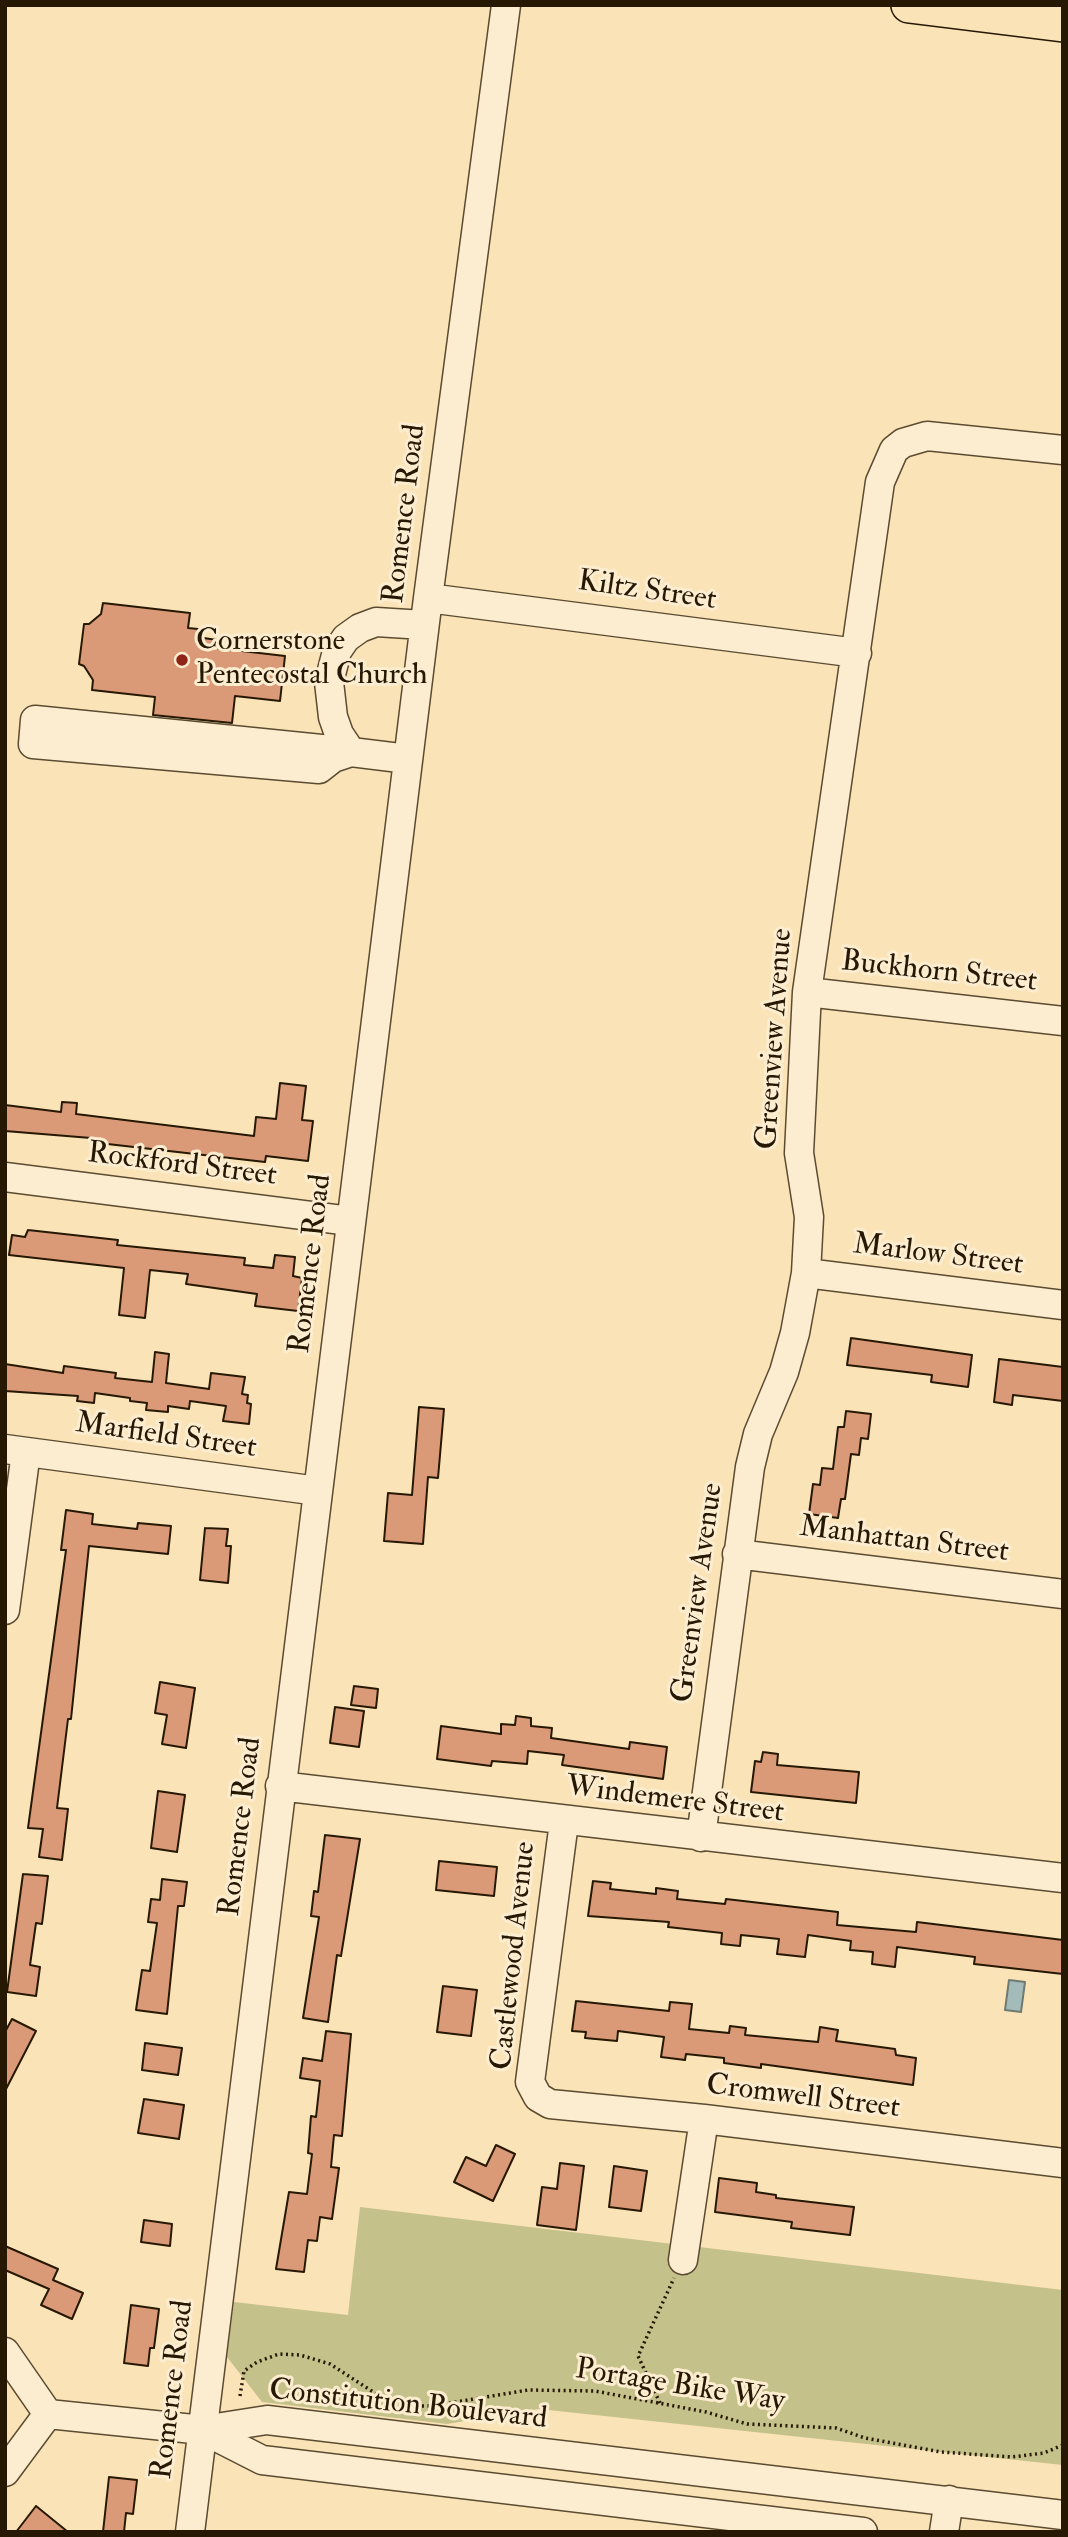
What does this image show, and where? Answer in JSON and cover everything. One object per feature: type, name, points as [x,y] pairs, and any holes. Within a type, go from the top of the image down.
[{"type":"main road","points":[[909,5],[1063,24]]},
{"type":"street","name":"Romence Road","points":[[190,2532],[426,612],[506,5]]},
{"type":"street","name":"Greenview Avenue","points":[[701,1837],[750,1467],[758,1434],[784,1372],[795,1333],[806,1273],[809,1217],[799,1153],[807,992],[880,482],[894,450],[903,443],[927,436],[1063,450]]},
{"type":"street","name":"Kiltz Street","points":[[351,752],[338,734],[329,698],[337,651],[346,638],[360,628],[426,612],[857,653]]},
{"type":"street","points":[[351,752],[333,758],[319,769],[34,732],[351,752],[408,759]]},
{"type":"street","name":"Buckhorn Street","points":[[807,992],[1063,1021]]},
{"type":"street","name":"Rockford Street","points":[[5,1177],[350,1221]]},
{"type":"street","name":"Marlow Street","points":[[806,1273],[1063,1305]]},
{"type":"street","points":[[5,1610],[15,1450]]},
{"type":"street","name":"Marfield Street","points":[[15,1450],[318,1491]]},
{"type":"street","name":"Manhattan Street","points":[[737,1554],[1063,1594]]},
{"type":"street","name":"Windemere Street","points":[[280,1786],[564,1822],[1063,1878]]},
{"type":"street","name":"Castlewood Avenue","points":[[538,2097],[530,2082],[564,1822]]},
{"type":"street","name":"Cromwell Street","points":[[538,2097],[550,2104],[704,2119],[1063,2163]]},
{"type":"street","points":[[683,2260],[704,2119]]},
{"type":"street","points":[[5,2352],[48,2414],[204,2430],[262,2460],[863,2532]]},
{"type":"street","points":[[5,2472],[48,2414]]},
{"type":"street","name":"Constitution Boulevard","points":[[204,2430],[267,2420],[1063,2515]]},
{"type":"street","points":[[944,2532],[949,2501]]},
{"type":"path","points":[[660,2403],[638,2356],[683,2260]]},
{"type":"path","name":"Portage Bike Way","points":[[240,2396],[244,2371],[257,2362],[279,2354],[330,2364],[381,2397],[409,2406],[432,2406],[528,2390],[562,2389],[595,2391],[660,2403],[747,2424],[836,2428],[865,2438],[941,2452],[1012,2457],[1044,2453],[1063,2445]]},
{"type":"shaded area","points":[[360,2207],[1063,2290],[1063,2465],[539,2409],[447,2424],[262,2402],[227,2357],[234,2302],[348,2315]]},
{"type":"water","points":[[1009,1980],[1025,1982],[1021,2012],[1005,2010]]},
{"type":"building","name":"Cornerstone Pentecostal Church","points":[[103,603],[190,613],[188,628],[198,629],[197,637],[217,640],[216,648],[285,656],[280,701],[235,696],[232,723],[153,715],[155,697],[92,690],[93,680],[84,666],[79,664],[84,624],[89,624],[101,614]]},
{"type":"building","points":[[280,1083],[306,1086],[302,1120],[313,1121],[308,1161],[266,1156],[265,1162],[90,1142],[91,1138],[5,1131],[5,1105],[61,1112],[62,1102],[77,1103],[76,1114],[254,1136],[256,1117],[276,1119]]},
{"type":"building","points":[[28,1230],[118,1240],[117,1245],[245,1258],[244,1265],[273,1268],[275,1255],[295,1257],[293,1276],[302,1278],[298,1311],[255,1306],[257,1294],[186,1284],[188,1274],[150,1270],[145,1318],[119,1315],[124,1268],[9,1255],[12,1235],[25,1237]]},
{"type":"building","points":[[851,1338],[972,1355],[968,1387],[931,1382],[932,1375],[847,1365]]},
{"type":"building","points":[[155,1352],[169,1354],[166,1383],[209,1389],[211,1373],[245,1377],[242,1394],[248,1395],[247,1403],[251,1404],[249,1424],[223,1421],[226,1406],[190,1401],[189,1409],[168,1406],[168,1412],[146,1410],[147,1403],[130,1401],[130,1398],[95,1393],[94,1403],[77,1401],[78,1396],[5,1391],[5,1364],[63,1373],[64,1366],[116,1373],[115,1378],[152,1382]]},
{"type":"building","points":[[999,1359],[1063,1367],[1063,1401],[1013,1395],[1012,1405],[994,1402]]},
{"type":"building","points":[[419,1407],[444,1409],[438,1478],[428,1477],[423,1544],[384,1541],[388,1493],[412,1495]]},
{"type":"building","points":[[846,1411],[871,1414],[868,1439],[861,1438],[859,1455],[851,1454],[845,1499],[841,1499],[838,1518],[809,1514],[813,1484],[820,1485],[822,1468],[833,1469],[838,1427],[844,1427]]},
{"type":"building","points":[[66,1510],[93,1514],[92,1524],[137,1529],[138,1523],[171,1526],[168,1554],[89,1546],[71,1719],[68,1719],[57,1808],[68,1809],[62,1860],[39,1857],[43,1829],[28,1828],[66,1550],[61,1550]]},
{"type":"building","points":[[205,1528],[228,1529],[226,1546],[231,1546],[228,1583],[200,1580]]},
{"type":"building","points":[[160,1682],[195,1688],[186,1748],[162,1744],[167,1715],[155,1713]]},
{"type":"building","points":[[354,1686],[378,1689],[376,1708],[351,1705]]},
{"type":"building","points":[[335,1707],[364,1711],[359,1747],[330,1743]]},
{"type":"building","points":[[516,1716],[531,1718],[531,1726],[552,1728],[551,1738],[629,1749],[630,1742],[667,1747],[663,1779],[562,1765],[564,1755],[528,1751],[527,1764],[492,1761],[491,1766],[437,1759],[441,1726],[501,1734],[501,1724],[515,1725]]},
{"type":"building","points":[[763,1752],[778,1754],[777,1765],[859,1772],[856,1803],[751,1792],[755,1761],[761,1762]]},
{"type":"building","points":[[158,1791],[185,1795],[177,1852],[151,1848]]},
{"type":"building","points":[[325,1835],[360,1839],[341,1956],[337,1955],[328,2022],[303,2018],[319,1917],[311,1916],[314,1891],[318,1892]]},
{"type":"building","points":[[439,1861],[497,1867],[494,1896],[436,1890]]},
{"type":"building","points":[[23,1874],[48,1876],[42,1924],[36,1923],[30,1965],[40,1967],[36,1996],[7,1992]]},
{"type":"building","points":[[162,1879],[187,1882],[184,1906],[178,1906],[167,2014],[136,2010],[142,1970],[150,1971],[157,1923],[148,1922],[151,1899],[160,1900]]},
{"type":"building","points":[[593,1881],[611,1883],[610,1889],[656,1894],[656,1888],[678,1891],[677,1899],[725,1904],[726,1899],[838,1912],[837,1925],[916,1932],[917,1922],[1063,1940],[1063,1974],[974,1964],[975,1957],[897,1947],[895,1967],[872,1964],[873,1952],[850,1950],[851,1941],[808,1935],[805,1957],[777,1954],[779,1939],[741,1935],[740,1946],[721,1944],[722,1933],[668,1927],[669,1922],[588,1916]]},
{"type":"building","points":[[443,1986],[477,1990],[471,2036],[437,2032]]},
{"type":"building","points":[[576,2001],[669,2011],[670,2002],[692,2004],[689,2029],[729,2033],[730,2026],[746,2028],[745,2035],[818,2042],[820,2027],[838,2030],[836,2041],[895,2049],[896,2055],[916,2058],[913,2085],[761,2064],[761,2068],[724,2063],[724,2058],[686,2054],[685,2060],[661,2057],[664,2037],[618,2031],[617,2041],[585,2038],[586,2032],[572,2031]]},
{"type":"building","points":[[12,2019],[36,2031],[5,2091],[5,2032]]},
{"type":"building","points":[[326,2031],[351,2034],[342,2136],[334,2135],[331,2167],[339,2168],[332,2219],[320,2217],[317,2241],[308,2240],[304,2272],[276,2269],[289,2192],[307,2194],[312,2154],[308,2153],[311,2116],[316,2117],[320,2081],[300,2078],[303,2058],[322,2061]]},
{"type":"building","points":[[145,2043],[182,2048],[178,2075],[142,2070]]},
{"type":"building","points":[[144,2099],[184,2105],[179,2139],[138,2133]]},
{"type":"building","points":[[496,2145],[515,2154],[493,2201],[454,2182],[466,2157],[486,2166]]},
{"type":"building","points":[[560,2163],[584,2166],[576,2230],[537,2225],[542,2187],[557,2189]]},
{"type":"building","points":[[614,2166],[647,2171],[641,2211],[609,2207]]},
{"type":"building","points":[[719,2178],[757,2183],[756,2192],[776,2195],[776,2198],[854,2207],[850,2235],[791,2228],[792,2222],[715,2212]]},
{"type":"building","points":[[144,2220],[172,2224],[170,2246],[141,2242]]},
{"type":"building","points":[[5,2246],[58,2269],[53,2280],[83,2293],[72,2319],[41,2305],[49,2289],[5,2270]]},
{"type":"building","points":[[131,2305],[159,2309],[154,2348],[150,2348],[148,2366],[124,2363]]},
{"type":"building","points":[[109,2477],[137,2480],[133,2514],[126,2513],[124,2532],[103,2532]]},
{"type":"building","points":[[36,2506],[68,2532],[16,2532]]},
{"type":"place","name":"Cornerstone Pentecostal Church","points":[[182,660]]}]
